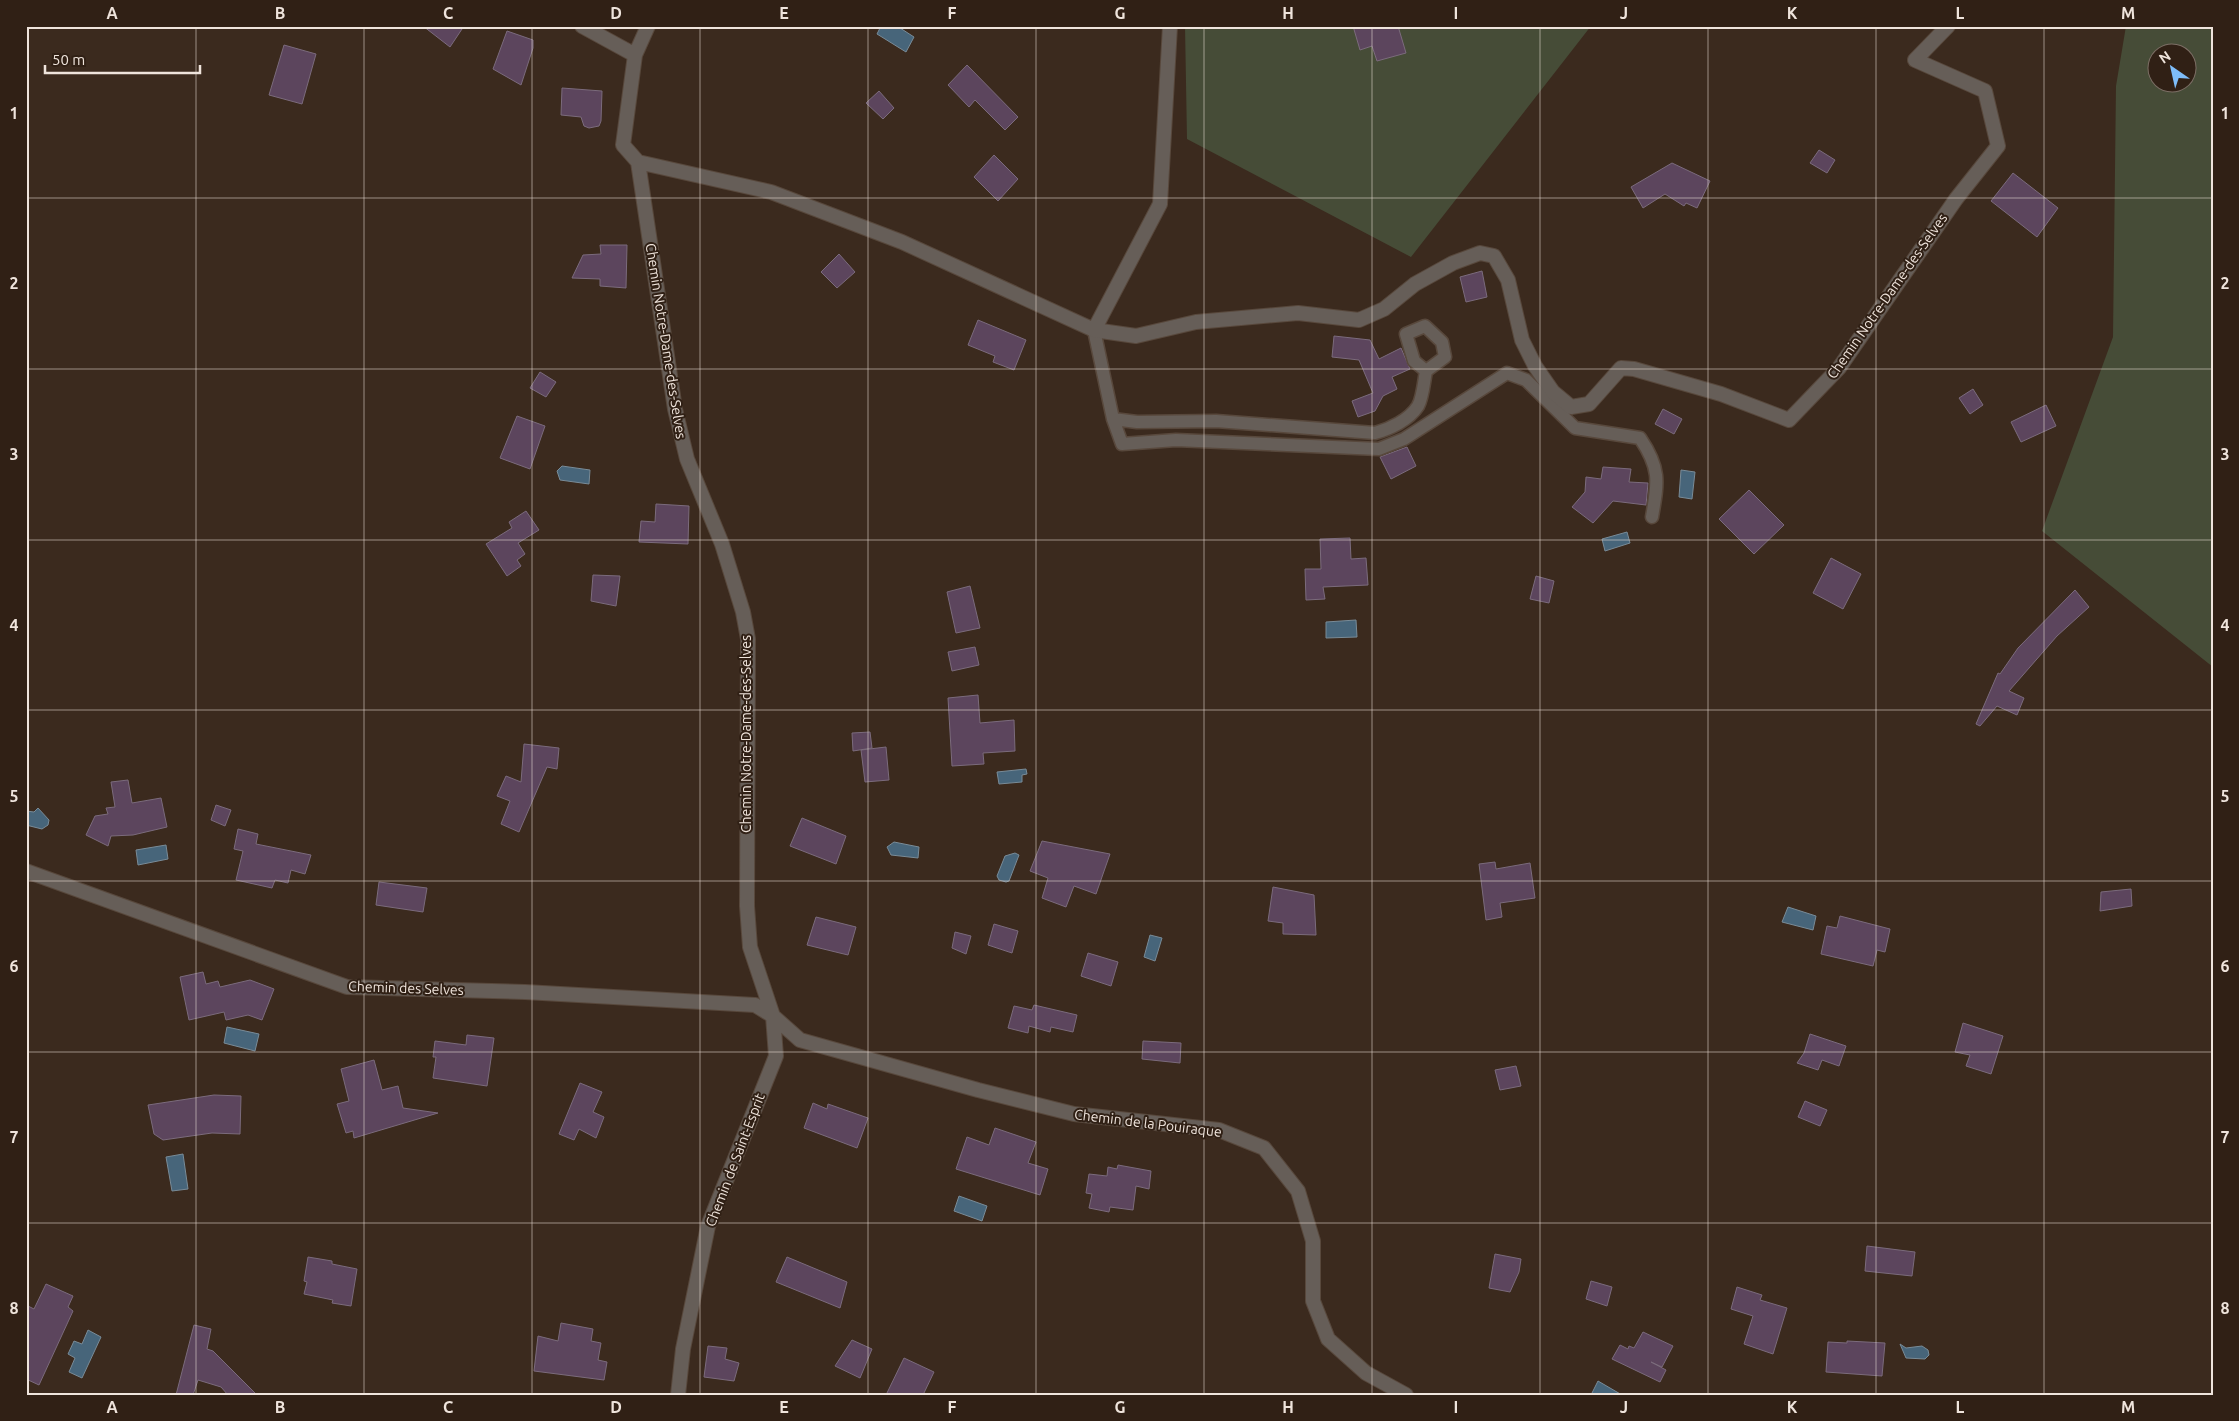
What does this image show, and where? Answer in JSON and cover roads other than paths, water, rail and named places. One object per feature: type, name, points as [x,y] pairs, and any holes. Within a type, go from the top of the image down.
[{"type":"street","points":[[582,26],[636,54]]},
{"type":"street","name":"Chemin Notre-Dame-des-Selves","points":[[648,26],[636,54],[623,145],[638,162],[676,408],[687,458],[722,544],[743,612],[748,639],[747,906],[750,947],[773,1016]]},
{"type":"street","points":[[1094,330],[1160,204],[1170,26]]},
{"type":"street","name":"Chemin Notre-Dame-des-Selves","points":[[638,162],[771,192],[902,242],[1094,330],[1136,336],[1196,322],[1298,314],[1359,320],[1384,309],[1423,280],[1453,263],[1480,253],[1494,256],[1508,280],[1522,340],[1535,366],[1553,392],[1571,407],[1589,404],[1621,368],[1634,368],[1721,394],[1789,420],[1839,368],[1956,199],[1998,146],[1985,92],[1915,60],[1948,26]]},
{"type":"street","name":"Chemin des Selves","points":[[26,871],[347,987],[525,992],[716,1002],[755,1006],[773,1016]]},
{"type":"street","name":"Chemin de Saint-Esprit","points":[[678,1395],[683,1349],[708,1226],[776,1056],[773,1016]]},
{"type":"street","name":"Chemin de la Pouiraque","points":[[773,1016],[800,1040],[978,1090],[1074,1114],[1220,1130],[1264,1148],[1298,1191],[1313,1241],[1313,1301],[1328,1339],[1366,1373],[1406,1395]]},
{"type":"lane","points":[[1094,330],[1113,418],[1122,444],[1176,440],[1380,449],[1404,439],[1507,373],[1526,380],[1575,428],[1640,438],[1651,453],[1658,479],[1652,517]]},
{"type":"lane","points":[[1113,418],[1137,422],[1216,420],[1375,433],[1388,429],[1406,418],[1418,405],[1426,371]]},
{"type":"water","points":[[881,26],[897,26],[914,37],[906,52],[877,34]]},
{"type":"water","points":[[562,466],[590,470],[589,484],[560,480],[557,471]]},
{"type":"water","points":[[1681,470],[1695,472],[1692,499],[1679,497]]},
{"type":"water","points":[[1627,532],[1630,543],[1605,551],[1602,539]]},
{"type":"water","points":[[1356,620],[1357,637],[1326,638],[1326,622]]},
{"type":"water","points":[[1026,769],[1027,774],[1022,775],[1022,782],[999,784],[997,772]]},
{"type":"water","points":[[38,808],[49,820],[48,825],[42,829],[26,825],[26,811],[34,812]]},
{"type":"water","points":[[894,842],[919,847],[918,858],[891,855],[887,847]]},
{"type":"water","points":[[166,845],[168,859],[138,865],[136,850]]},
{"type":"water","points":[[1015,853],[1019,855],[1009,881],[999,880],[997,876],[1005,856]]},
{"type":"water","points":[[1788,907],[1816,916],[1813,930],[1782,922]]},
{"type":"water","points":[[1150,935],[1162,938],[1155,961],[1144,957]]},
{"type":"water","points":[[227,1027],[259,1034],[255,1051],[224,1043]]},
{"type":"water","points":[[183,1154],[188,1189],[172,1191],[166,1157]]},
{"type":"water","points":[[959,1196],[987,1206],[982,1221],[954,1211]]},
{"type":"water","points":[[88,1330],[101,1337],[82,1378],[69,1372],[75,1358],[68,1354],[74,1341],[82,1344]]},
{"type":"water","points":[[1900,1344],[1906,1348],[1922,1346],[1928,1350],[1929,1355],[1925,1359],[1906,1358]]},
{"type":"water","points":[[1598,1381],[1622,1395],[1591,1395]]}]
